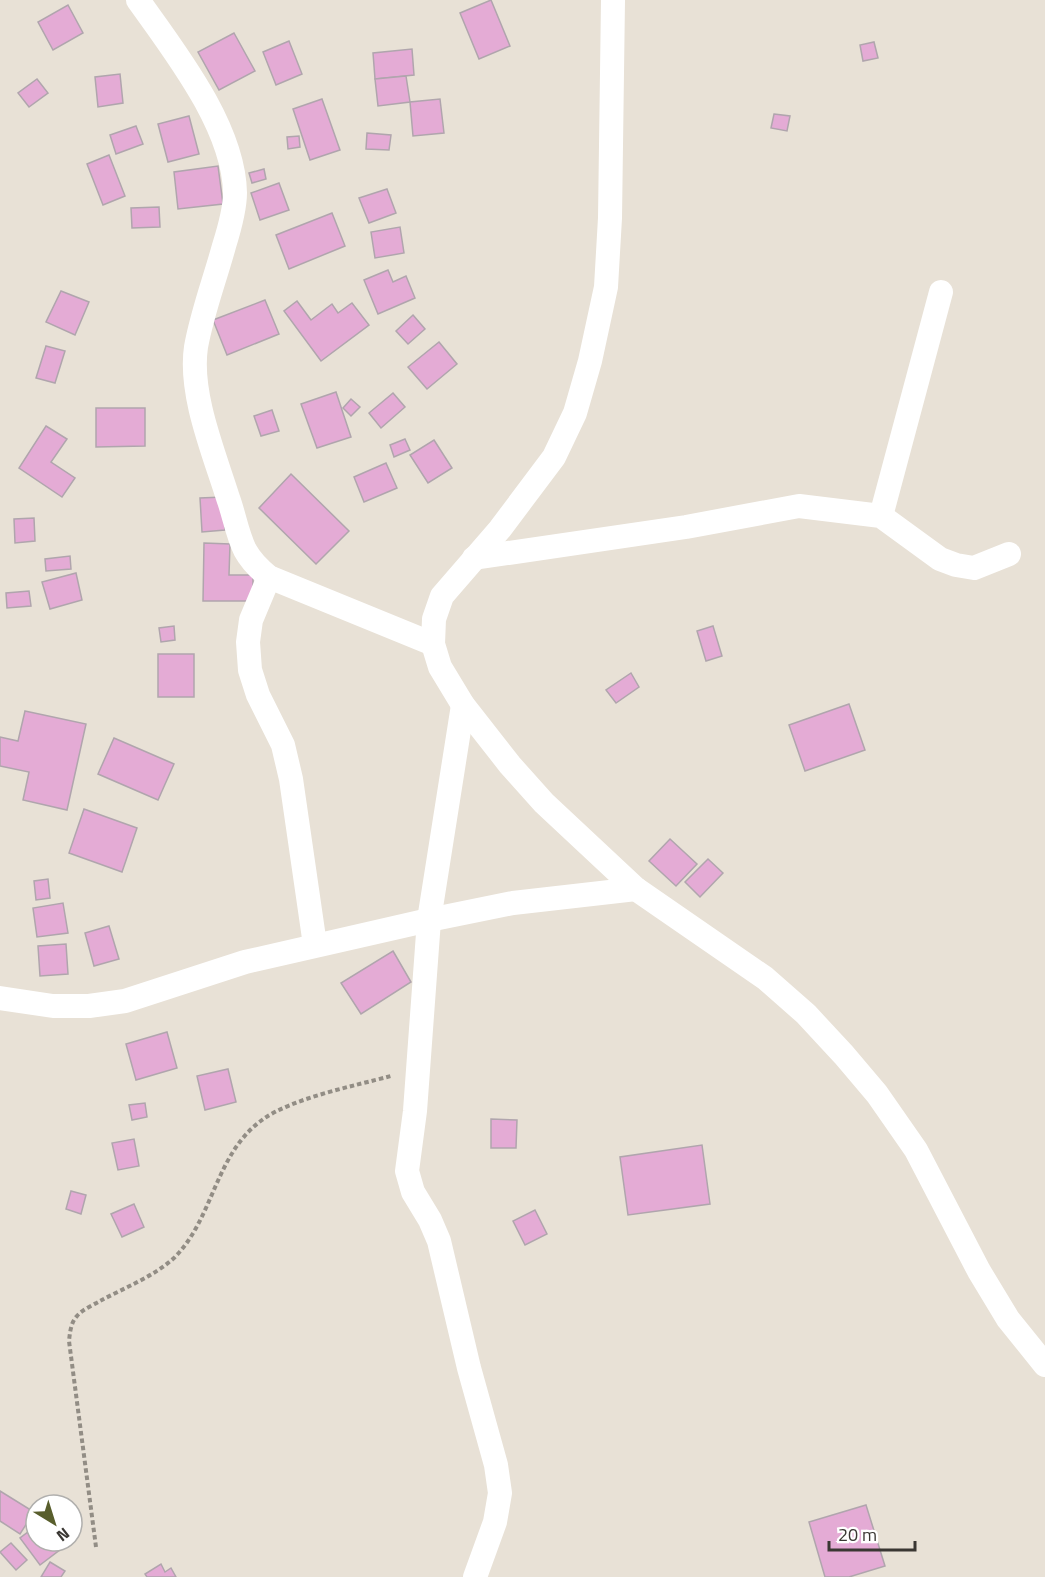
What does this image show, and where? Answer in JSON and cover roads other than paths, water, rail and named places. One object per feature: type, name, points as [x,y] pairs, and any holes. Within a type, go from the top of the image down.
[{"type":"street","points":[[138,0],[176,54],[209,108],[230,154],[235,194],[232,216],[201,326],[196,348],[195,374],[209,435],[245,549],[257,567],[269,577],[433,644]]},
{"type":"street","points":[[613,0],[610,218],[606,287],[590,361],[574,413],[554,457],[500,529],[442,596],[434,619],[433,644],[440,667],[463,705],[510,765],[544,803],[636,888],[765,978],[806,1014],[844,1054],[877,1094],[916,1150],[984,1281],[1008,1319],[1045,1365]]},
{"type":"street","points":[[881,516],[941,292]]},
{"type":"street","points":[[474,558],[686,527],[799,506],[881,516],[940,559],[956,565],[974,568],[1009,554]]},
{"type":"street","points":[[269,577],[251,620],[248,642],[250,670],[258,695],[283,745],[291,779],[315,945]]},
{"type":"street","points":[[463,705],[429,920],[415,1111],[406,1171],[413,1192],[439,1241],[469,1368],[496,1465],[500,1493],[495,1522],[475,1577]]},
{"type":"street","points":[[0,998],[53,1006],[89,1006],[125,1000],[245,962],[429,920],[513,903],[636,888]]}]
